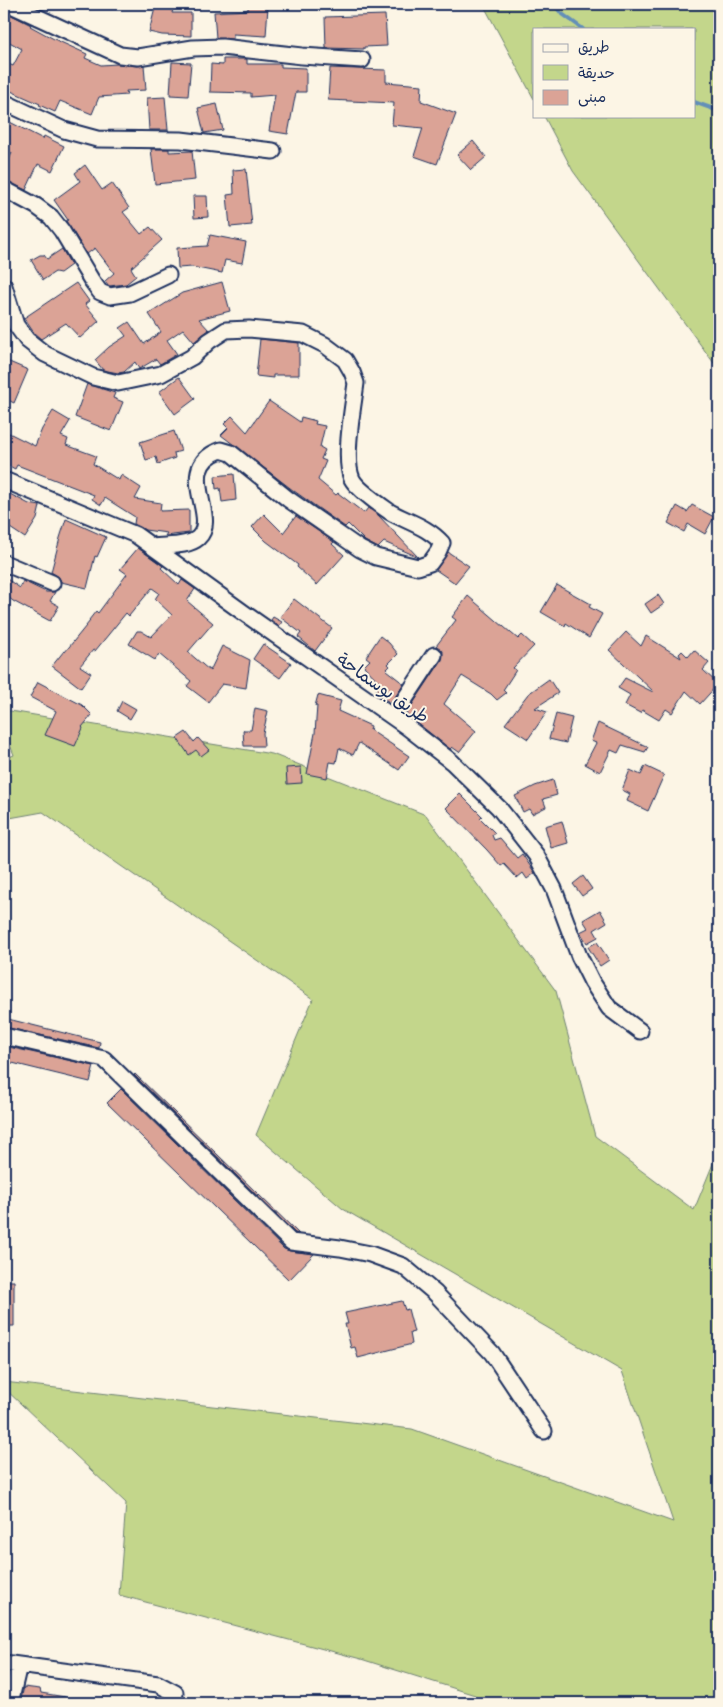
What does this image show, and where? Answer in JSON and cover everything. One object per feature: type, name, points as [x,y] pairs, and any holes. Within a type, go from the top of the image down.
[{"type":"street","points":[[9,4],[120,55],[138,57],[192,48],[222,47],[302,56],[362,60]]},
{"type":"street","points":[[4,102],[64,130],[96,139],[181,140],[274,151]]},
{"type":"street","points":[[4,189],[36,206],[51,217],[62,231],[92,282],[100,292],[110,296],[130,293],[168,275]]},
{"type":"street","points":[[4,286],[16,325],[27,340],[45,354],[93,377],[118,383],[162,374],[192,357],[209,341],[226,330],[249,329],[303,334],[325,345],[345,360],[356,383],[348,462],[353,480],[362,490],[390,511],[434,534],[442,543],[430,563],[418,567],[376,557],[352,544],[288,499],[231,453],[221,450],[210,454],[201,463],[198,477],[205,527],[198,538],[187,543],[153,547]]},
{"type":"street","name":"طريق بوسماحة","points":[[4,480],[136,535],[393,717],[452,762],[498,808],[536,855],[554,889],[579,956],[592,982],[609,1008],[640,1030]]},
{"type":"street","points":[[4,563],[52,583]]},
{"type":"street","points":[[393,717],[434,655]]},
{"type":"street","points":[[4,1036],[104,1059],[291,1242],[370,1254],[403,1266],[435,1293],[492,1353],[544,1431]]},
{"type":"street","points":[[10,1703],[11,1664],[158,1684],[175,1693],[174,1703]]},
{"type":"green space","points":[[483,4],[719,4],[719,370],[573,171],[545,118],[696,118],[696,28],[533,28],[533,97]]},
{"type":"green space","points":[[4,710],[272,754],[426,815],[556,991],[595,1136],[694,1210],[719,1149],[719,1703],[477,1703],[475,1695],[361,1659],[119,1595],[126,1503],[4,1388],[4,1382],[412,1429],[673,1522],[622,1371],[343,1209],[256,1135],[313,999],[43,812],[4,819],[4,759],[14,755],[4,730]]},
{"type":"building","points":[[156,4],[173,9],[172,13],[191,13],[191,36],[162,35],[149,32]]},
{"type":"building","points":[[248,5],[268,6],[266,36],[233,34],[233,39],[216,38],[214,12],[248,10]]},
{"type":"building","points":[[4,11],[54,39],[87,54],[85,58],[101,65],[144,65],[146,90],[126,91],[127,95],[99,97],[92,114],[60,101],[55,112],[4,88],[4,62],[13,66],[22,49],[4,39]]},
{"type":"building","points":[[385,15],[387,46],[364,47],[364,49],[326,48],[325,17]]},
{"type":"building","points":[[223,59],[247,59],[247,64],[281,64],[281,67],[306,68],[306,92],[296,92],[288,134],[269,131],[275,95],[251,97],[251,93],[210,92],[211,64],[223,65]]},
{"type":"building","points":[[172,62],[191,63],[188,96],[170,95]]},
{"type":"building","points":[[330,68],[386,70],[386,82],[422,85],[421,101],[456,114],[437,164],[414,156],[423,128],[392,125],[394,103],[328,100]]},
{"type":"building","points":[[165,97],[168,130],[149,130],[147,98]]},
{"type":"building","points":[[217,104],[223,130],[204,133],[198,108]]},
{"type":"building","points":[[4,119],[43,139],[44,136],[64,146],[52,171],[38,164],[26,190],[4,180],[4,171],[12,153],[4,148]]},
{"type":"building","points":[[473,141],[486,157],[471,170],[457,155]]},
{"type":"building","points":[[151,149],[169,149],[169,152],[192,151],[195,180],[155,184]]},
{"type":"building","points":[[85,165],[102,190],[112,183],[129,208],[123,212],[141,234],[150,227],[162,240],[131,268],[136,276],[126,284],[109,286],[105,281],[114,273],[95,248],[87,254],[66,221],[68,220],[54,200],[80,181],[75,173]]},
{"type":"building","points":[[246,169],[252,225],[230,227],[227,195],[234,194],[233,170]]},
{"type":"building","points":[[193,196],[207,196],[208,217],[194,218]]},
{"type":"building","points":[[210,235],[246,242],[242,263],[225,260],[222,273],[192,267],[178,268],[177,248],[207,246]]},
{"type":"building","points":[[62,249],[71,265],[60,273],[55,272],[43,280],[31,260],[40,255],[44,255],[47,259]]},
{"type":"building","points":[[222,282],[230,311],[199,319],[209,330],[194,342],[183,329],[167,340],[177,354],[160,364],[156,359],[139,369],[135,362],[124,372],[118,373],[103,370],[95,360],[109,347],[126,336],[120,328],[129,322],[144,344],[161,332],[149,314],[182,293]]},
{"type":"building","points":[[76,283],[89,301],[85,304],[99,321],[80,338],[66,323],[41,339],[34,333],[24,318]]},
{"type":"building","points":[[260,339],[299,343],[299,375],[273,375],[273,378],[256,376]]},
{"type":"building","points":[[7,361],[28,370],[14,403],[4,398],[4,369]]},
{"type":"building","points":[[179,377],[195,399],[175,414],[159,392]]},
{"type":"building","points":[[87,384],[115,393],[113,398],[123,402],[111,431],[75,417]]},
{"type":"building","points":[[269,401],[300,422],[301,417],[316,421],[315,424],[325,426],[320,447],[325,450],[321,459],[326,461],[318,480],[336,495],[338,493],[364,513],[368,508],[378,515],[418,557],[384,542],[378,548],[365,541],[348,524],[345,527],[221,435],[228,428],[224,424],[232,416],[247,432]]},
{"type":"building","points":[[53,411],[70,421],[61,436],[68,439],[66,445],[96,456],[93,464],[119,480],[121,475],[141,488],[135,499],[161,503],[160,511],[189,510],[189,533],[165,536],[167,533],[145,530],[134,524],[135,517],[105,498],[101,505],[92,499],[94,495],[17,465],[15,469],[4,463],[4,439],[7,432],[35,446],[42,429]]},
{"type":"building","points":[[174,431],[181,451],[174,453],[175,458],[158,464],[156,457],[146,460],[140,442]]},
{"type":"building","points":[[234,474],[236,500],[222,502],[220,488],[216,489],[215,476]]},
{"type":"building","points":[[4,491],[29,504],[40,506],[37,519],[25,538],[4,524]]},
{"type":"building","points":[[692,505],[714,517],[705,534],[688,524],[684,532],[668,523],[677,506],[687,512]]},
{"type":"building","points":[[264,514],[283,533],[296,516],[334,542],[332,544],[344,555],[317,585],[297,567],[298,565],[266,541],[252,527]]},
{"type":"building","points":[[66,519],[106,537],[97,557],[95,556],[87,588],[61,582],[59,577],[51,572]]},
{"type":"building","points":[[138,548],[163,566],[161,568],[179,585],[182,580],[195,589],[187,601],[213,623],[188,652],[210,671],[222,646],[250,660],[246,688],[222,684],[208,702],[187,686],[191,681],[159,654],[155,660],[129,644],[137,631],[141,631],[151,637],[172,615],[155,599],[159,593],[152,588],[129,616],[126,613],[80,666],[91,673],[81,688],[52,666],[90,621],[96,611],[98,613],[127,574],[120,569]]},
{"type":"building","points":[[448,552],[469,566],[455,583],[436,570]]},
{"type":"building","points":[[4,577],[20,588],[23,581],[46,592],[55,592],[50,601],[59,606],[50,621],[4,594]]},
{"type":"building","points":[[557,585],[591,604],[589,607],[602,614],[589,638],[566,623],[565,626],[541,612]]},
{"type":"building","points":[[658,595],[664,604],[651,613],[645,604]]},
{"type":"building","points":[[468,596],[518,639],[522,635],[534,646],[513,668],[516,670],[503,690],[506,693],[497,700],[491,694],[462,676],[444,704],[476,731],[459,752],[452,747],[450,749],[406,714],[442,660],[443,651],[436,646],[456,620],[452,617]]},
{"type":"building","points":[[294,599],[332,628],[315,651],[298,637],[301,633],[280,617]]},
{"type":"building","points":[[273,617],[282,622],[279,626],[271,620]]},
{"type":"building","points":[[626,632],[641,646],[646,636],[681,658],[679,654],[682,651],[688,657],[694,650],[709,663],[703,670],[718,684],[700,704],[686,691],[672,713],[666,709],[659,720],[642,710],[640,713],[625,705],[630,695],[618,688],[625,678],[653,692],[609,650]]},
{"type":"building","points":[[380,636],[398,654],[388,664],[390,666],[386,670],[404,684],[391,703],[374,693],[381,684],[364,666],[370,660],[366,657]]},
{"type":"building","points":[[263,644],[291,663],[280,678],[253,659]]},
{"type":"building","points":[[549,679],[558,693],[535,708],[547,712],[528,739],[505,724],[528,694]]},
{"type":"building","points":[[38,682],[82,705],[92,715],[82,727],[75,746],[45,735],[56,711],[30,697]]},
{"type":"building","points":[[318,695],[341,701],[338,711],[371,726],[370,730],[409,756],[399,770],[359,743],[353,755],[339,748],[336,763],[330,762],[327,778],[307,774],[315,733],[317,706],[315,706]]},
{"type":"building","points":[[122,701],[136,709],[130,719],[117,711]]},
{"type":"building","points":[[255,708],[268,711],[263,733],[264,746],[244,746],[243,730],[251,730]]},
{"type":"building","points":[[556,714],[572,718],[566,743],[549,739]]},
{"type":"building","points":[[598,723],[648,747],[645,752],[622,745],[618,753],[611,750],[600,772],[585,764],[596,743],[591,741]]},
{"type":"building","points":[[186,732],[194,742],[198,738],[209,750],[201,756],[196,750],[189,755],[177,738]]},
{"type":"building","points":[[645,766],[664,775],[648,811],[627,801],[630,794],[622,790],[630,770],[641,775]]},
{"type":"building","points":[[301,767],[302,783],[287,784],[286,768]]},
{"type":"building","points":[[553,780],[557,795],[543,799],[546,807],[532,814],[529,809],[523,812],[515,796]]},
{"type":"building","points":[[460,794],[482,816],[480,818],[495,833],[492,835],[494,840],[500,838],[517,858],[522,854],[535,873],[527,879],[523,873],[517,878],[504,864],[501,866],[446,808]]},
{"type":"building","points":[[562,821],[568,843],[551,848],[545,826]]},
{"type":"building","points":[[583,876],[592,889],[582,896],[573,884]]},
{"type":"building","points":[[600,910],[607,922],[594,930],[598,937],[587,943],[580,932],[588,928],[583,920]]},
{"type":"building","points":[[597,942],[609,960],[600,966],[588,947]]},
{"type":"building","points":[[4,1018],[100,1042],[99,1048],[4,1027]]},
{"type":"building","points":[[4,1046],[94,1066],[90,1082],[4,1061]]},
{"type":"building","points":[[135,1074],[299,1234],[295,1233]]},
{"type":"building","points":[[121,1089],[284,1249],[314,1254],[289,1280],[107,1103]]},
{"type":"building","points":[[4,1281],[14,1281],[14,1326],[4,1326]]},
{"type":"building","points":[[402,1301],[405,1310],[408,1309],[414,1332],[410,1333],[412,1344],[358,1358],[355,1347],[351,1348],[345,1324],[348,1324],[345,1313]]},
{"type":"building","points":[[24,1687],[40,1689],[41,1693],[65,1697],[65,1703],[20,1703]]},
{"type":"waterway","points":[[554,4],[561,13],[582,28]]},
{"type":"waterway","points":[[696,103],[719,111]]}]
